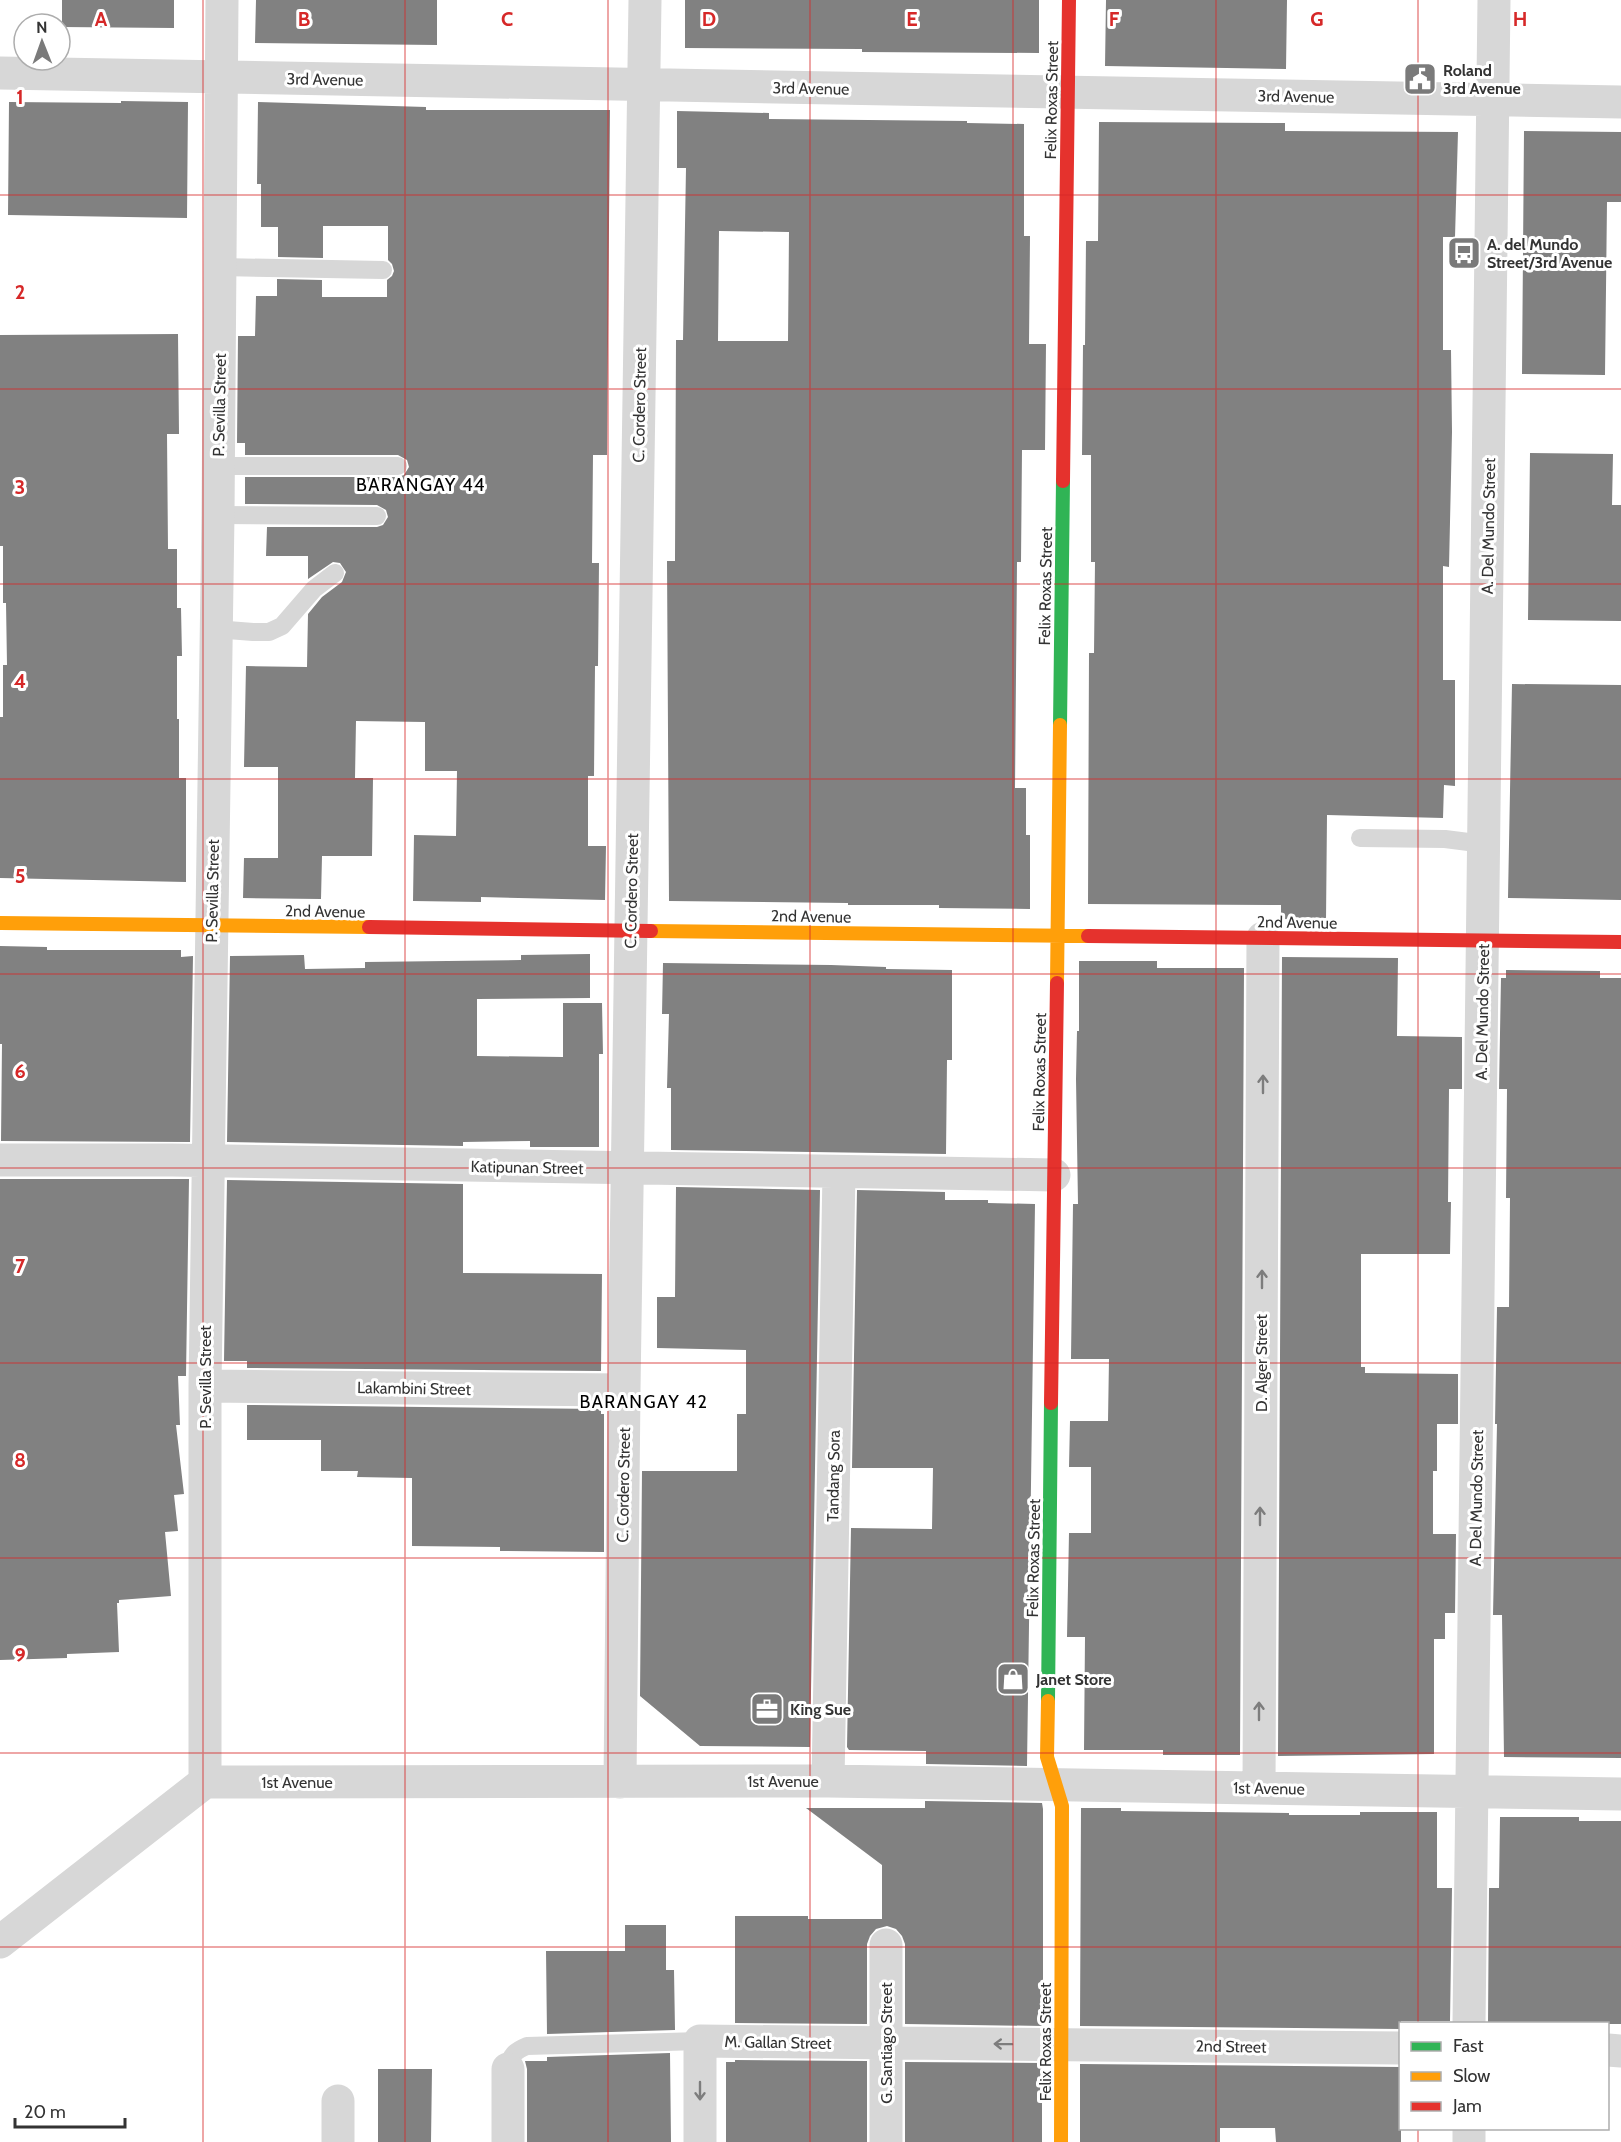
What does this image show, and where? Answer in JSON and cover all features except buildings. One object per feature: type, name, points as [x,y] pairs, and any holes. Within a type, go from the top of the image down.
[{"type":"street","name":"P. Sevilla Street","points":[[205,1782],[207,1161],[218,515],[222,0]]},
{"type":"street","name":"C. Cordero Street","points":[[620,1782],[645,0]]},
{"type":"street","name":"Felix Roxas Street","points":[[1061,2142],[1062,1806],[1047,1757],[1069,0]]},
{"type":"street","name":"A. Del Mundo Street","points":[[1469,2022],[1494,0]]},
{"type":"street","name":"3rd Avenue","points":[[0,73],[1621,102]]},
{"type":"street","name":"2nd Avenue","points":[[0,923],[1621,942]]},
{"type":"street","name":"D. Alger Street","points":[[1259,1788],[1263,938]]},
{"type":"street","name":"Katipunan Street","points":[[0,1160],[207,1161],[1054,1175]]},
{"type":"street","name":"Tandang Sora","points":[[828,1781],[839,1172]]},
{"type":"street","name":"Lakambini Street","points":[[205,1386],[624,1390]]},
{"type":"street","name":"1st Avenue","points":[[205,1782],[828,1781],[1621,1794]]},
{"type":"street","points":[[0,1942],[205,1782]]},
{"type":"street","name":"G. Santiago Street","points":[[886,1945],[886,2142]]},
{"type":"street","points":[[700,2041],[700,2142]]},
{"type":"street","name":"M. Gallan Street","points":[[700,2041],[1062,2045]]},
{"type":"street","name":"2nd Street","points":[[1062,2045],[1399,2048]]},
{"type":"street","points":[[508,2069],[508,2142]]},
{"type":"street","points":[[338,2101],[338,2142]]},
{"type":"lane","points":[[220,267],[383,270]]},
{"type":"lane","points":[[218,466],[398,466]]},
{"type":"lane","points":[[218,515],[377,516]]},
{"type":"lane","points":[[215,630],[253,633],[269,632],[282,626],[314,589],[334,573]]},
{"type":"lane","points":[[1360,838],[1445,839],[1484,843]]},
{"type":"lane","name":"M. Gallan Street","points":[[508,2069],[509,2060],[514,2052],[527,2046],[700,2041]]},
{"type":"traffic: fast","points":[[1060,725],[1063,481]]},
{"type":"traffic: fast","points":[[1048,1701],[1051,1403]]},
{"type":"traffic: slow","points":[[1057,983],[1060,725]]},
{"type":"traffic: slow","points":[[0,923],[369,927]]},
{"type":"traffic: slow","points":[[651,931],[1088,936]]},
{"type":"traffic: slow","points":[[1048,1701],[1047,1757],[1062,1806],[1061,2142]]},
{"type":"traffic: jam","points":[[1063,481],[1069,0]]},
{"type":"traffic: jam","points":[[369,927],[651,931]]},
{"type":"traffic: jam","points":[[1088,936],[1621,942]]},
{"type":"traffic: jam","points":[[1051,1403],[1057,983]]},
{"type":"place","name":"Roland 3rd Avenue","points":[[1420,79]]},
{"type":"place","name":"A. del Mundo Street/3rd Avenue","points":[[1464,253]]},
{"type":"place","name":"Janet Store","points":[[1013,1679]]},
{"type":"place","name":"King Sue","points":[[767,1709]]},
{"type":"district","name":"BARANGAY 44","points":[[421,485]]},
{"type":"district","name":"BARANGAY 42","points":[[644,1402]]}]
